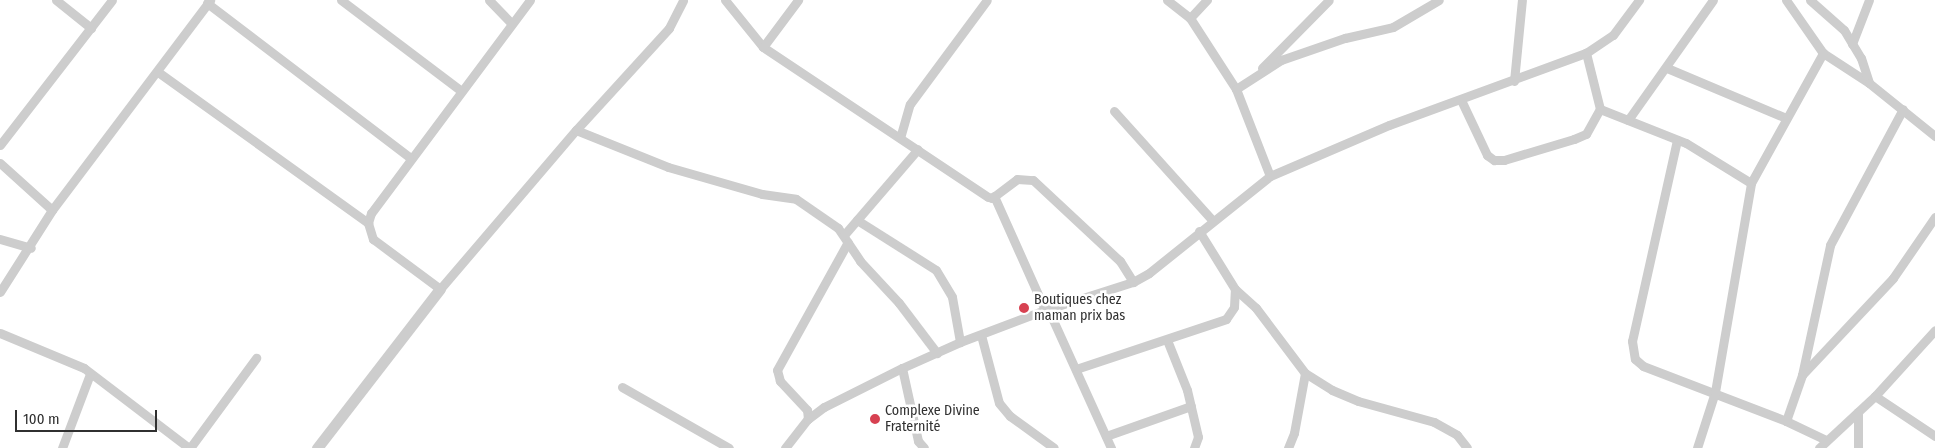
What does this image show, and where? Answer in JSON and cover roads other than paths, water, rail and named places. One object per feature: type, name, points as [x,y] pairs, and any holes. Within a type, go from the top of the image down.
[{"type":"street","points":[[56,0],[91,28]]},
{"type":"street","points":[[0,145],[112,0]]},
{"type":"street","points":[[341,0],[460,90]]},
{"type":"street","points":[[489,0],[511,23]]},
{"type":"street","points":[[368,223],[371,213],[410,157],[530,0]]},
{"type":"street","points":[[317,448],[440,289],[576,130],[669,28],[683,0]]},
{"type":"street","points":[[725,0],[763,47],[988,197],[994,196],[1017,179],[1033,180],[1120,261],[1133,282]]},
{"type":"street","points":[[763,47],[798,0]]},
{"type":"street","points":[[900,138],[910,104],[986,0]]},
{"type":"street","points":[[1167,0],[1190,18],[1236,89],[1270,176]]},
{"type":"street","points":[[1190,18],[1208,0]]},
{"type":"street","points":[[1258,72],[1279,48],[1329,0]]},
{"type":"street","points":[[1236,89],[1258,72],[1281,60],[1338,40],[1393,27],[1439,0]]},
{"type":"street","points":[[1514,81],[1522,0]]},
{"type":"street","points":[[785,448],[808,419],[824,407],[902,368],[960,342],[1046,309],[1133,282],[1160,265],[1212,220],[1270,176],[1352,140],[1586,53],[1613,35],[1639,0]]},
{"type":"street","points":[[1628,120],[1667,68],[1713,0]]},
{"type":"street","points":[[1786,0],[1823,53],[1903,108],[1935,136]]},
{"type":"street","points":[[1810,0],[1834,20],[1852,44],[1861,58],[1869,83]]},
{"type":"street","points":[[1852,44],[1869,0]]},
{"type":"street","points":[[0,292],[31,248],[52,210],[114,130],[129,104],[158,72],[209,2],[410,157]]},
{"type":"street","points":[[1461,100],[1487,154],[1494,160],[1504,160],[1586,134],[1600,109],[1586,53]]},
{"type":"street","points":[[1697,448],[1715,392],[1751,183],[1823,53]]},
{"type":"street","points":[[1667,68],[1786,118]]},
{"type":"street","points":[[158,72],[368,223],[374,239],[440,289]]},
{"type":"street","points":[[1786,421],[1802,375],[1830,245],[1903,108]]},
{"type":"street","points":[[1600,109],[1677,140],[1751,183]]},
{"type":"street","points":[[1114,111],[1212,220]]},
{"type":"street","points":[[576,130],[668,166],[762,194],[796,199],[846,239],[860,261],[899,303],[937,353]]},
{"type":"street","points":[[1677,140],[1632,341],[1635,359],[1643,366],[1715,392],[1786,421],[1826,440]]},
{"type":"street","points":[[808,419],[807,410],[780,381],[777,370],[857,220],[918,150]]},
{"type":"street","points":[[0,163],[52,210]]},
{"type":"street","points":[[994,196],[1076,369],[1111,448]]},
{"type":"street","points":[[1802,375],[1893,278],[1935,217]]},
{"type":"street","points":[[857,220],[936,270],[952,297],[960,342]]},
{"type":"street","points":[[1199,231],[1235,289],[1256,308],[1305,373],[1358,401],[1434,422],[1457,435],[1467,448]]},
{"type":"street","points":[[0,239],[31,248]]},
{"type":"street","points":[[1076,369],[1226,320],[1234,307],[1235,289]]},
{"type":"street","points":[[1819,448],[1875,396],[1935,330]]},
{"type":"street","points":[[0,333],[84,368],[177,444],[189,448],[256,358]]},
{"type":"street","points":[[981,335],[999,403],[1010,416],[1054,448]]},
{"type":"street","points":[[1167,340],[1191,406],[1198,437],[1194,448]]},
{"type":"street","points":[[902,368],[918,441],[924,448]]},
{"type":"street","points":[[1288,448],[1294,433],[1305,373]]},
{"type":"street","points":[[62,448],[90,374]]},
{"type":"street","points":[[622,387],[728,448]]},
{"type":"street","points":[[1875,396],[1935,436]]},
{"type":"street","points":[[1106,436],[1191,406]]},
{"type":"street","points":[[1858,412],[1858,448]]},
{"type":"place","name":"Boutiques chez maman prix bas","points":[[1024,308]]},
{"type":"place","name":"Complexe Divine Fraternité","points":[[875,419]]}]
